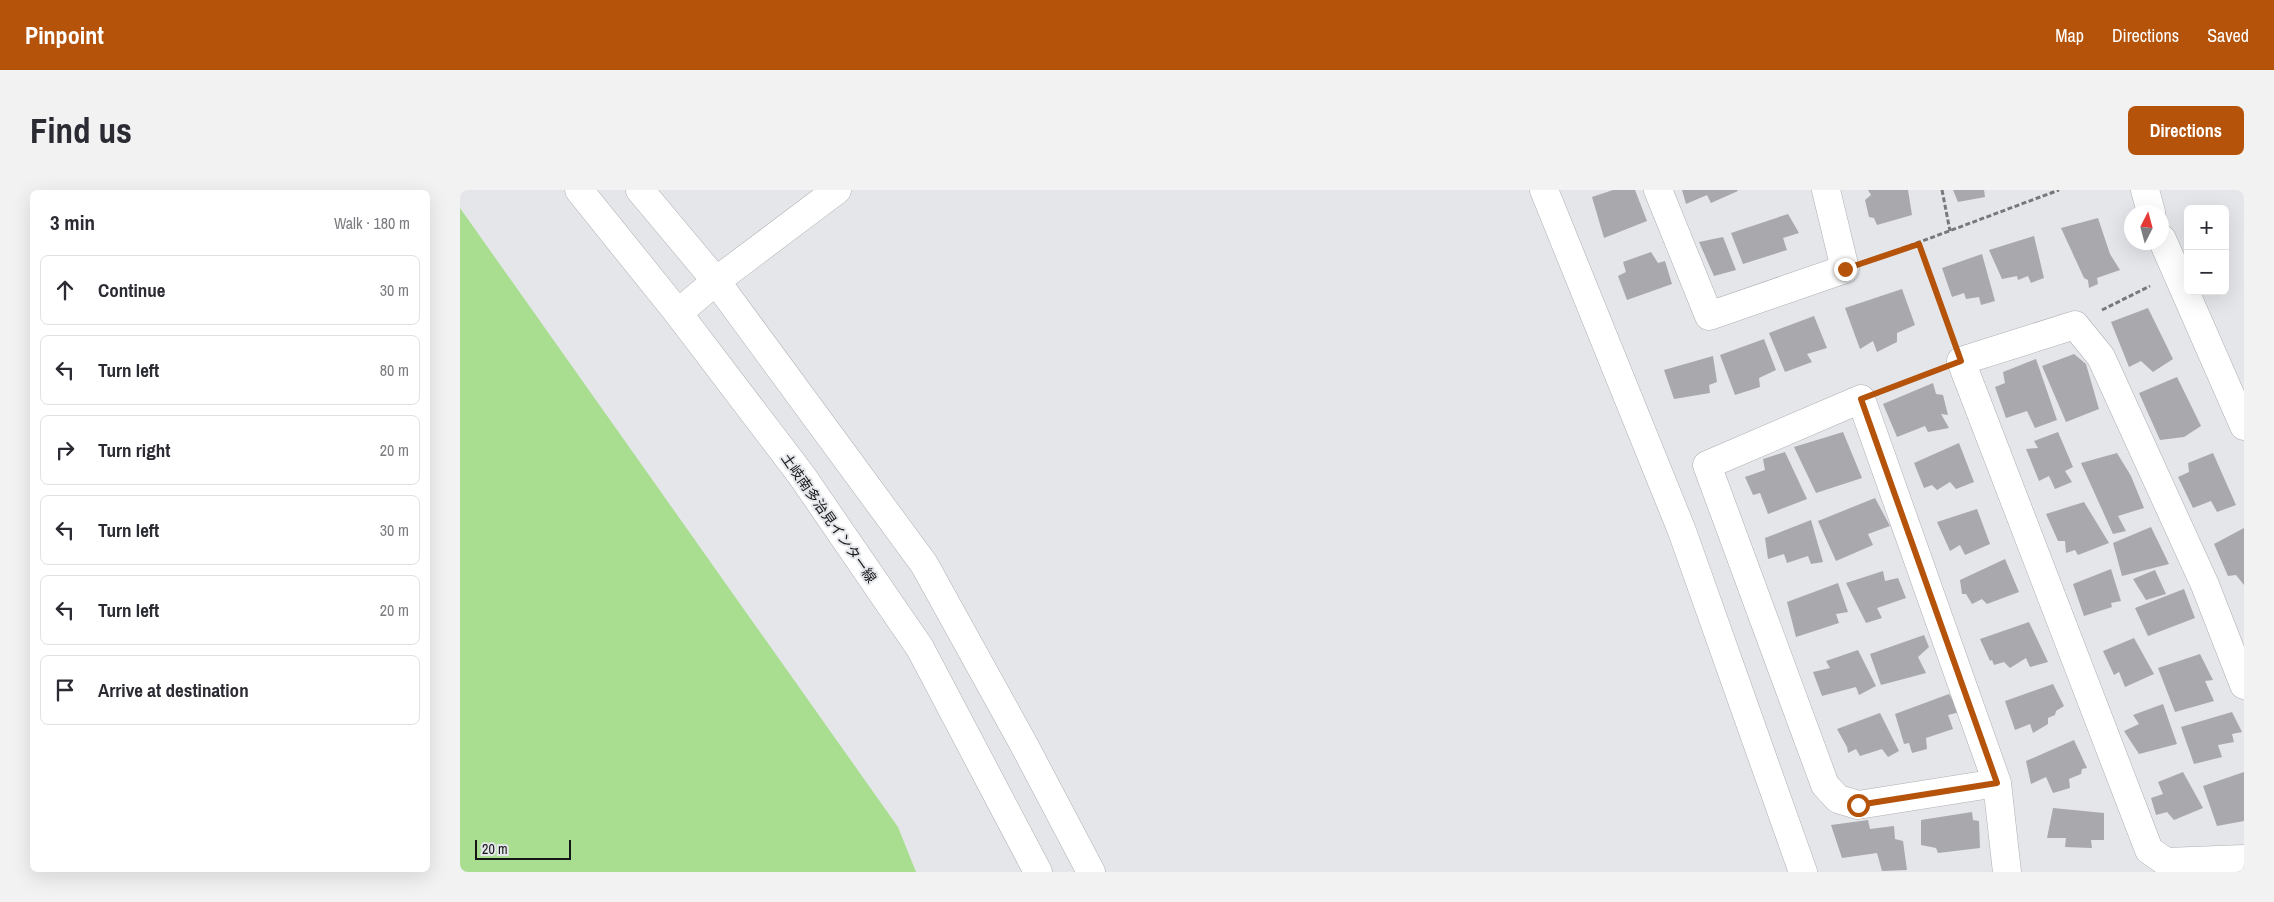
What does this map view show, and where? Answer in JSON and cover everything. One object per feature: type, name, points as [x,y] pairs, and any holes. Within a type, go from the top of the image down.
[{"type":"street","name":"土岐南多治見インター線","points":[[579,190],[678,313],[802,476],[920,648],[1038,872]]},
{"type":"street","points":[[640,190],[716,281],[924,564],[1091,872]]},
{"type":"street","points":[[678,313],[716,281],[837,190]]},
{"type":"street","points":[[1544,190],[1682,531],[1804,872]]},
{"type":"street","points":[[1658,190],[1709,316],[1845,269],[1826,190]]},
{"type":"street","points":[[2145,190],[2149,205]]},
{"type":"street","points":[[2166,250],[2244,426]]},
{"type":"street","points":[[2244,685],[2205,585],[2102,357],[2075,325],[1961,361],[2149,850],[2166,862],[2244,859]]},
{"type":"street","points":[[1997,783],[1858,805],[1838,799],[1824,785],[1707,465],[1861,399],[1997,783],[2008,872]]},
{"type":"path","points":[[1942,190],[1950,231]]},
{"type":"path","points":[[1845,269],[1919,244],[2059,190]]},
{"type":"path","points":[[1861,399],[1961,361],[1919,244]]},
{"type":"path","points":[[2075,325],[2175,273]]},
{"type":"green space","points":[[460,208],[898,827],[916,872],[460,872]]},
{"type":"building","points":[[1613,190],[1635,190],[1647,221],[1604,238],[1592,197]]},
{"type":"building","points":[[1682,190],[1738,191],[1711,203],[1707,195],[1686,204]]},
{"type":"building","points":[[1868,190],[1908,190],[1912,215],[1877,225],[1874,218],[1869,217],[1865,200],[1871,195]]},
{"type":"building","points":[[1953,190],[1984,190],[1985,197],[1958,202]]},
{"type":"building","points":[[1788,214],[1799,233],[1783,238],[1787,250],[1743,264],[1731,233]]},
{"type":"building","points":[[2098,218],[2110,254],[2120,270],[2097,278],[2098,284],[2089,288],[2088,280],[2084,278],[2061,228]]},
{"type":"building","points":[[2034,236],[2044,278],[2031,283],[2028,276],[2018,280],[2017,276],[2002,279],[1989,250]]},
{"type":"building","points":[[1723,237],[1736,270],[1714,276],[1699,242]]},
{"type":"building","points":[[1651,252],[1658,263],[1665,261],[1672,284],[1627,300],[1618,276],[1626,272],[1623,262]]},
{"type":"building","points":[[1982,254],[1995,301],[1981,305],[1979,297],[1966,299],[1964,293],[1952,297],[1942,268]]},
{"type":"building","points":[[1902,289],[1915,325],[1897,333],[1897,342],[1877,352],[1873,341],[1860,349],[1845,308]]},
{"type":"building","points":[[2148,308],[2173,359],[2153,372],[2141,361],[2129,367],[2111,322]]},
{"type":"building","points":[[1814,316],[1827,348],[1807,354],[1812,362],[1785,372],[1769,333]]},
{"type":"building","points":[[1764,339],[1776,370],[1759,378],[1760,387],[1735,395],[1720,355]]},
{"type":"building","points":[[2074,354],[2086,364],[2099,409],[2066,422],[2042,366]]},
{"type":"building","points":[[1713,356],[1717,382],[1709,385],[1710,393],[1674,399],[1664,370]]},
{"type":"building","points":[[2036,359],[2057,420],[2035,428],[2027,411],[2006,418],[1995,387],[2005,383],[2003,372]]},
{"type":"building","points":[[2177,377],[2201,426],[2184,437],[2160,440],[2139,393]]},
{"type":"building","points":[[1933,383],[1936,394],[1943,395],[1948,415],[1941,414],[1949,428],[1928,432],[1925,426],[1897,437],[1883,404]]},
{"type":"building","points":[[1843,432],[1862,478],[1816,493],[1794,447]]},
{"type":"building","points":[[2058,432],[2073,467],[2065,471],[2072,482],[2055,489],[2049,476],[2039,481],[2026,449],[2038,448],[2034,441]]},
{"type":"building","points":[[1959,443],[1974,482],[1956,489],[1950,482],[1937,490],[1932,485],[1924,488],[1914,463]]},
{"type":"building","points":[[1785,452],[1807,499],[1768,514],[1760,493],[1753,495],[1745,477],[1765,470],[1763,459]]},
{"type":"building","points":[[2117,453],[2131,476],[2144,508],[2118,516],[2126,531],[2113,534],[2081,463]]},
{"type":"building","points":[[2213,453],[2236,505],[2217,512],[2211,501],[2193,508],[2178,477],[2189,472],[2188,463]]},
{"type":"building","points":[[1875,498],[1890,526],[1868,534],[1873,545],[1836,561],[1818,521]]},
{"type":"building","points":[[2084,502],[2109,543],[2078,555],[2075,550],[2066,553],[2065,541],[2058,541],[2046,514]]},
{"type":"building","points":[[1977,509],[1990,544],[1965,555],[1960,545],[1950,551],[1937,522]]},
{"type":"building","points":[[1811,520],[1823,562],[1811,564],[1808,556],[1787,563],[1784,554],[1768,559],[1765,538]]},
{"type":"building","points":[[2151,527],[2169,564],[2122,576],[2113,543]]},
{"type":"building","points":[[2244,528],[2244,585],[2236,575],[2228,576],[2214,544]]},
{"type":"building","points":[[2005,559],[2019,592],[1987,604],[1982,599],[1972,604],[1966,594],[1962,594],[1960,580]]},
{"type":"building","points":[[2111,569],[2121,601],[2111,603],[2112,607],[2084,616],[2073,584]]},
{"type":"building","points":[[2155,570],[2166,594],[2146,600],[2133,579]]},
{"type":"building","points":[[1883,571],[1885,581],[1898,578],[1906,598],[1877,608],[1882,618],[1866,623],[1846,583]]},
{"type":"building","points":[[1838,583],[1848,612],[1836,614],[1839,623],[1796,637],[1787,602]]},
{"type":"building","points":[[2184,589],[2195,618],[2148,636],[2135,608]]},
{"type":"building","points":[[2029,622],[2048,662],[2030,667],[2026,658],[2010,668],[2004,662],[1994,665],[1992,660],[1990,661],[1980,639]]},
{"type":"building","points":[[1924,635],[1929,647],[1918,657],[1926,673],[1881,685],[1870,654]]},
{"type":"building","points":[[2134,638],[2154,674],[2125,687],[2119,672],[2114,675],[2103,651]]},
{"type":"building","points":[[1858,650],[1876,686],[1859,695],[1856,687],[1822,696],[1813,672],[1830,668],[1826,661]]},
{"type":"building","points":[[2200,654],[2213,680],[2205,681],[2214,701],[2175,712],[2158,668]]},
{"type":"building","points":[[2053,684],[2064,706],[2056,711],[2055,715],[2048,718],[2048,724],[2033,733],[2030,724],[2015,730],[2005,701]]},
{"type":"building","points":[[1949,694],[1960,712],[1948,715],[1953,729],[1926,738],[1927,749],[1912,753],[1909,743],[1904,744],[1895,714]]},
{"type":"building","points":[[2163,704],[2177,744],[2139,754],[2124,731],[2139,724],[2133,715]]},
{"type":"building","points":[[2232,712],[2242,732],[2232,734],[2234,742],[2218,745],[2222,757],[2194,764],[2181,727]]},
{"type":"building","points":[[1880,713],[1899,751],[1888,757],[1882,749],[1860,756],[1856,749],[1848,753],[1847,747],[1837,729]]},
{"type":"building","points":[[2074,740],[2087,768],[2082,769],[2081,774],[2069,779],[2070,788],[2053,793],[2046,777],[2031,784],[2026,761]]},
{"type":"building","points":[[2183,772],[2203,808],[2174,820],[2167,812],[2156,815],[2151,798],[2163,794],[2158,782]]},
{"type":"building","points":[[2244,772],[2244,821],[2217,826],[2203,786]]},
{"type":"building","points":[[2053,808],[2104,813],[2104,840],[2091,840],[2092,848],[2065,847],[2066,838],[2047,838]]},
{"type":"building","points":[[1972,812],[1973,820],[1979,821],[1980,848],[1938,853],[1936,848],[1921,845],[1921,820]]},
{"type":"building","points":[[1868,820],[1870,829],[1894,826],[1895,839],[1903,841],[1907,870],[1882,871],[1877,853],[1842,858],[1831,825]]},
{"type":"route","points":[[1845,269],[1919,244],[1961,361],[1912,378],[1861,399],[1997,783],[1858,805]]}]
